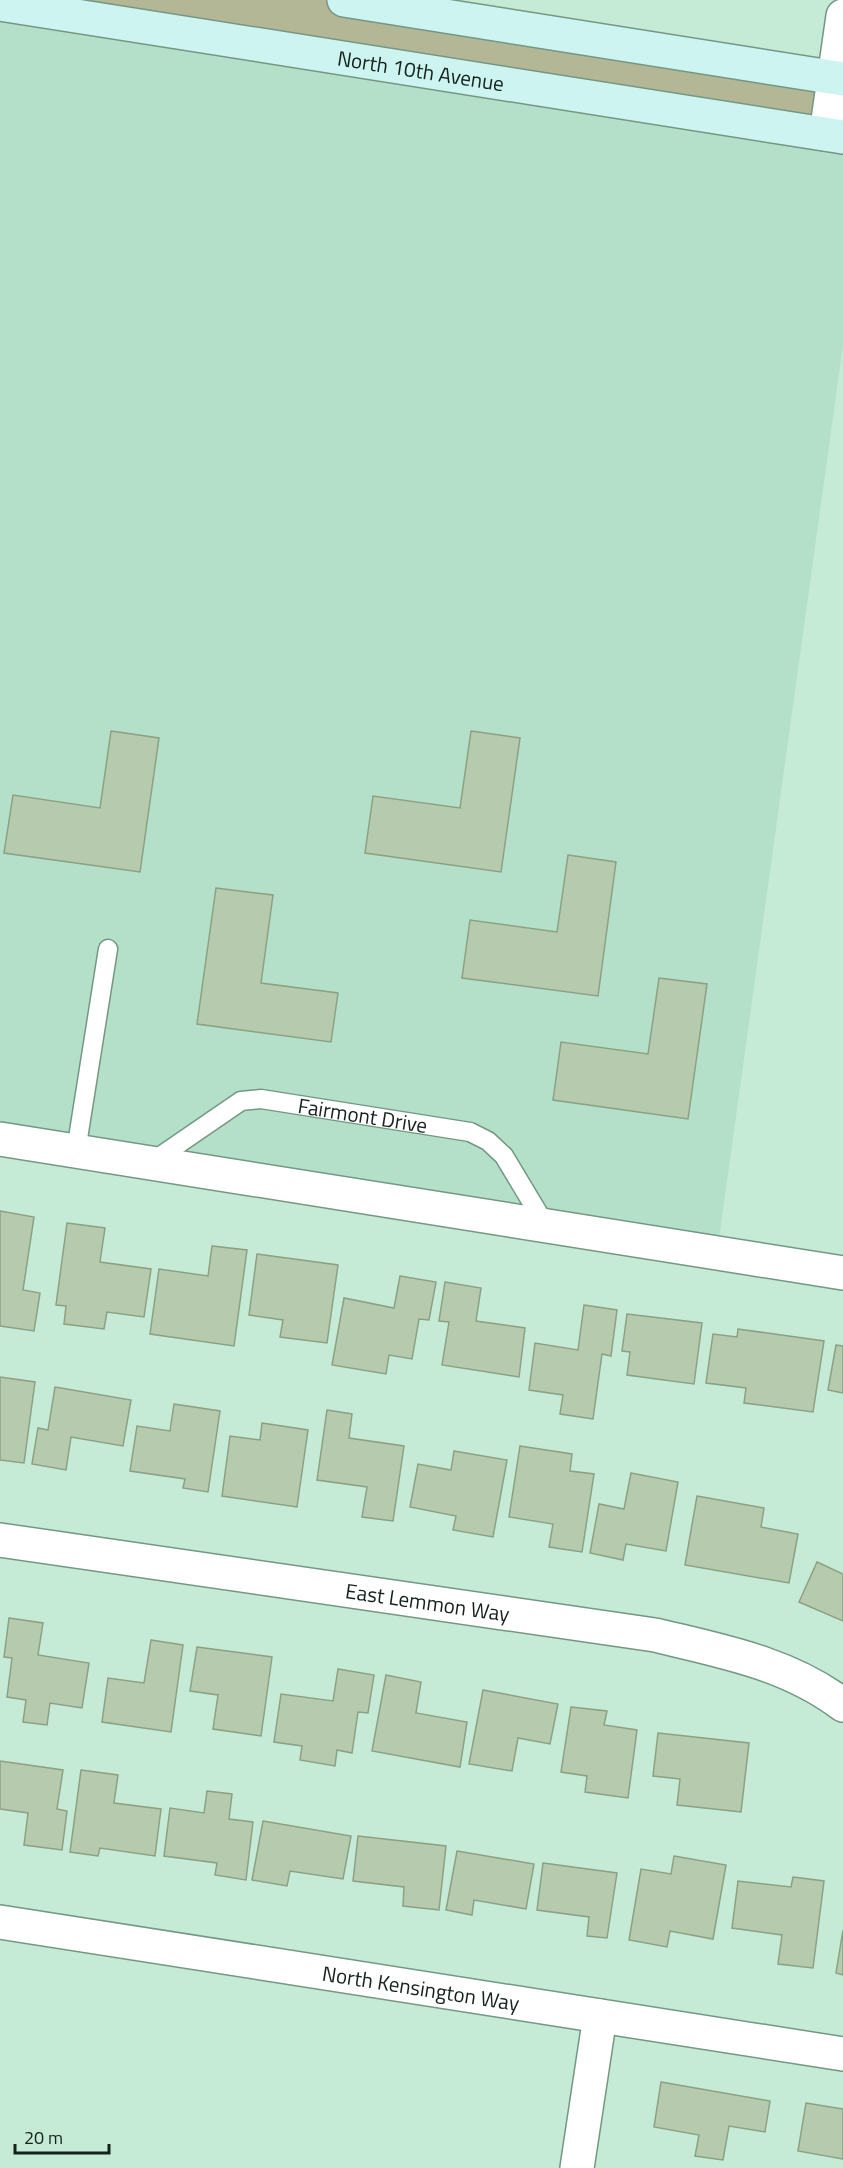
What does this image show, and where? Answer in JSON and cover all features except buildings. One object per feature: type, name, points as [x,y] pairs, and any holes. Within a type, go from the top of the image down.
[{"type":"main road","points":[[344,0],[839,78]]},
{"type":"main road","name":"North 10th Avenue","points":[[0,4],[834,136]]},
{"type":"street","points":[[834,136],[843,16]]},
{"type":"street","points":[[0,1139],[843,1273]]},
{"type":"street","name":"East Lemmon Way","points":[[0,1540],[655,1635],[738,1655],[779,1668],[822,1689],[843,1705]]},
{"type":"street","name":"North Kensington Way","points":[[0,1923],[843,2054]]},
{"type":"street","points":[[577,2168],[600,2016]]},
{"type":"lane","points":[[76,1151],[108,949]]},
{"type":"lane","name":"Fairmont Drive","points":[[150,1163],[241,1101],[261,1099],[470,1132],[489,1141],[504,1156],[546,1226]]},
{"type":"shaded area","points":[[0,0],[344,0],[835,77],[843,137]]},
{"type":"shaded area","points":[[0,4],[843,137],[843,345],[717,1253],[0,1139]]}]
